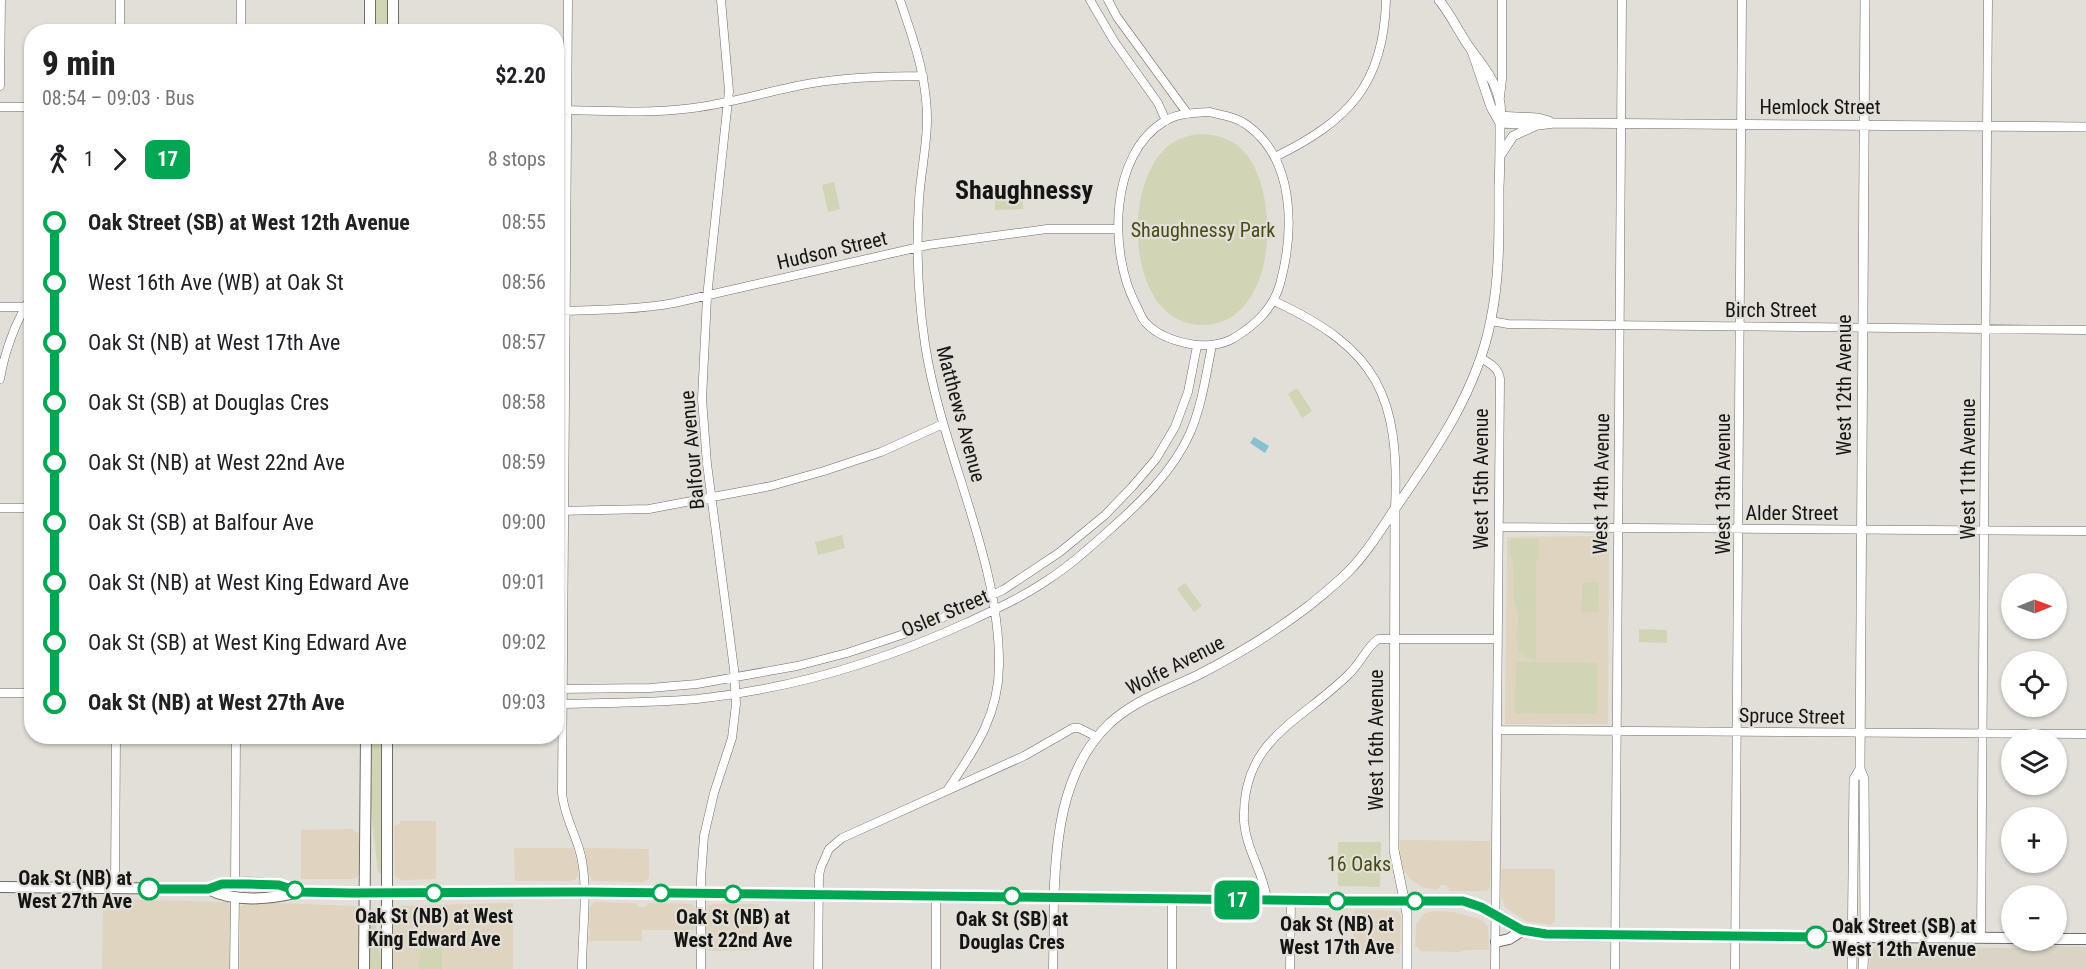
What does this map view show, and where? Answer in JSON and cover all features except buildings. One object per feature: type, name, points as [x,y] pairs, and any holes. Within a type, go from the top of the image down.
[{"type":"main road","points":[[370,0],[370,24]]},
{"type":"main road","points":[[393,0],[393,24]]},
{"type":"main road","points":[[364,969],[366,744]]},
{"type":"main road","points":[[387,744],[387,969]]},
{"type":"main road","points":[[1,885],[208,889],[222,884],[279,885],[300,892]]},
{"type":"main road","points":[[208,889],[222,896],[278,898],[300,892],[584,892],[1463,901],[1481,907],[1522,930],[1546,934],[2001,938]]},
{"type":"main road","points":[[1496,942],[1509,939],[1522,930]]},
{"type":"main road","points":[[2067,939],[2086,939]]},
{"type":"street","points":[[0,87],[1,0]]},
{"type":"street","points":[[120,0],[120,24]]},
{"type":"street","points":[[241,0],[241,24]]},
{"type":"street","points":[[564,377],[568,0]]},
{"type":"street","name":"Balfour Avenue","points":[[701,969],[704,836],[714,793],[732,738],[736,715],[736,693],[711,499],[702,399],[707,297],[729,91],[721,0]]},
{"type":"street","name":"Matthews Avenue","points":[[900,0],[918,55],[927,102],[927,133],[919,199],[918,247],[925,345],[943,424],[972,518],[991,594],[999,665],[996,697],[984,733],[948,789]]},
{"type":"street","points":[[1090,0],[1114,41],[1158,103],[1166,120]]},
{"type":"street","points":[[1108,0],[1117,17],[1187,113]]},
{"type":"street","points":[[1275,157],[1322,131],[1357,99],[1367,82],[1378,54],[1386,0]]},
{"type":"street","points":[[1440,0],[1472,51],[1482,61],[1499,99]]},
{"type":"street","points":[[1481,358],[1491,321],[1498,252],[1500,156],[1498,118],[1502,79],[1502,0]]},
{"type":"street","name":"West 14th Avenue","points":[[1615,969],[1622,0]]},
{"type":"street","name":"West 13th Avenue","points":[[1735,969],[1742,0]]},
{"type":"street","name":"West 12th Avenue","points":[[1863,969],[1864,779],[1860,770],[1860,734],[1865,0]]},
{"type":"street","name":"West 11th Avenue","points":[[1981,938],[1988,0]]},
{"type":"street","points":[[1472,51],[1475,64],[1498,118]]},
{"type":"street","points":[[567,110],[654,112],[684,110],[813,83],[869,77],[923,76]]},
{"type":"street","points":[[0,107],[24,107]]},
{"type":"street","points":[[1209,112],[1228,116],[1246,124],[1263,139],[1275,157],[1284,187],[1289,219],[1287,257],[1274,301],[1266,313],[1246,331],[1230,340],[1212,345],[1197,346],[1180,342],[1158,334],[1145,322],[1131,295],[1122,268],[1117,229],[1124,180],[1137,150],[1152,131],[1166,120],[1187,113],[1209,112]]},
{"type":"street","name":"Hemlock Street","points":[[1498,118],[1538,118],[1554,123]]},
{"type":"street","name":"Hemlock Street","points":[[1498,118],[1539,125],[1621,123],[2086,127]]},
{"type":"street","points":[[1500,156],[1513,136],[1539,125]]},
{"type":"street","name":"Hudson Street","points":[[566,310],[652,307],[707,297],[918,247],[1008,233],[1117,229]]},
{"type":"street","points":[[1274,301],[1323,326],[1345,343],[1366,363],[1377,381],[1391,425],[1396,475],[1395,509]]},
{"type":"street","points":[[0,307],[24,307]]},
{"type":"street","points":[[0,379],[7,348],[24,315]]},
{"type":"street","name":"Birch Street","points":[[1491,321],[1511,324],[1620,326],[2086,330]]},
{"type":"street","name":"Osler Street","points":[[564,704],[650,702],[736,693],[849,668],[920,644],[994,611],[1045,582],[1069,565],[1145,497],[1168,469],[1189,434],[1203,394],[1212,345]]},
{"type":"street","name":"Osler Street","points":[[564,689],[650,688],[734,678],[797,666],[847,653],[913,631],[1017,581],[1060,552],[1105,515],[1156,459],[1174,428],[1184,401],[1197,346]]},
{"type":"street","name":"Wolfe Avenue","points":[[1054,896],[1056,848],[1065,804],[1081,763],[1097,737],[1118,716],[1134,705],[1229,659],[1268,635],[1310,605],[1348,572],[1395,509],[1446,431],[1481,358]]},
{"type":"street","name":"West 15th Avenue","points":[[1481,358],[1498,372],[1500,379],[1495,969]]},
{"type":"street","points":[[564,511],[649,509],[771,486],[881,452],[943,424]]},
{"type":"street","points":[[0,508],[24,508]]},
{"type":"street","name":"West 16th Avenue","points":[[1395,509],[1394,850],[1408,933],[1407,969]]},
{"type":"street","name":"Alder Street","points":[[1498,527],[2086,531]]},
{"type":"street","points":[[1267,900],[1266,887],[1251,852],[1244,822],[1249,782],[1263,751],[1276,734],[1350,674],[1375,640],[1382,638],[1497,639]]},
{"type":"street","points":[[0,693],[24,693]]},
{"type":"street","points":[[818,969],[821,867],[833,845],[842,838],[1024,756],[1073,728],[1079,728],[1097,737]]},
{"type":"street","name":"Spruce Street","points":[[1497,730],[2086,734]]},
{"type":"street","points":[[115,888],[116,744]]},
{"type":"street","points":[[235,884],[236,744]]},
{"type":"street","points":[[561,744],[563,804],[580,852],[583,868],[582,969]]},
{"type":"street","name":"West 12th Avenue","points":[[1852,969],[1854,779],[1860,770]]},
{"type":"street","points":[[1053,969],[1054,896]]},
{"type":"street","points":[[234,969],[235,897]]},
{"type":"street","points":[[936,897],[936,969]]},
{"type":"street","points":[[1172,898],[1172,969]]},
{"type":"street","points":[[1290,969],[1291,900]]},
{"type":"shaded area","points":[[1609,536],[1608,724],[1505,724],[1507,537]]},
{"type":"shaded area","points":[[400,821],[436,821],[436,879],[401,880],[395,876],[394,826],[400,824]]},
{"type":"shaded area","points":[[353,829],[359,833],[359,873],[357,877],[352,879],[301,879],[301,830]]},
{"type":"shaded area","points":[[1399,840],[1490,841],[1490,888],[1486,891],[1450,891],[1446,885],[1441,885],[1437,890],[1422,887],[1409,878],[1401,865]]},
{"type":"shaded area","points":[[514,848],[573,848],[578,875],[571,881],[515,881]]},
{"type":"shaded area","points":[[584,848],[649,849],[649,878],[643,882],[593,881],[589,875]]},
{"type":"shaded area","points":[[1501,869],[1555,869],[1555,922],[1552,925],[1526,921],[1505,907],[1501,896]]},
{"type":"shaded area","points":[[103,899],[228,902],[231,908],[230,969],[102,969]]},
{"type":"shaded area","points":[[245,902],[355,906],[359,913],[358,969],[240,969],[240,908]]},
{"type":"shaded area","points":[[594,902],[636,903],[639,907],[645,907],[649,903],[692,904],[697,910],[697,930],[642,930],[642,941],[589,941],[590,907]]},
{"type":"shaded area","points":[[513,903],[513,969],[392,969],[394,913],[398,906]]},
{"type":"shaded area","points":[[759,904],[759,950],[709,951],[706,947],[706,913],[708,906]]},
{"type":"shaded area","points":[[1355,910],[1398,911],[1401,916],[1400,953],[1353,952],[1353,914]]},
{"type":"shaded area","points":[[1454,912],[1482,920],[1488,927],[1489,950],[1420,951],[1415,946],[1416,924],[1425,913]]},
{"type":"shaded area","points":[[2067,946],[2086,947],[2086,969],[1869,969],[1870,951],[1875,947],[2001,948],[2001,951],[2067,951]]},
{"type":"green space","points":[[376,0],[387,0],[388,24],[375,24]]},
{"type":"green space","name":"Shaughnessy Park","points":[[1202,134],[1226,139],[1246,154],[1257,174],[1265,200],[1267,228],[1265,257],[1258,283],[1245,305],[1226,320],[1201,325],[1177,319],[1159,303],[1146,280],[1140,253],[1138,225],[1141,196],[1149,171],[1162,152],[1170,144],[1180,139]]},
{"type":"green space","points":[[834,182],[840,209],[828,212],[822,185]]},
{"type":"green space","points":[[1022,196],[1023,209],[995,210],[995,197]]},
{"type":"green space","points":[[1297,388],[1312,411],[1302,418],[1288,394]]},
{"type":"green space","points":[[842,535],[845,548],[818,555],[815,542]]},
{"type":"green space","points":[[1510,539],[1539,539],[1539,557],[1536,561],[1536,660],[1526,657],[1518,650],[1516,639],[1519,615],[1514,601]]},
{"type":"green space","points":[[1598,582],[1599,611],[1581,613],[1583,583]]},
{"type":"green space","points":[[1185,583],[1202,606],[1194,612],[1177,589]]},
{"type":"green space","points":[[1639,629],[1667,630],[1667,643],[1639,642]]},
{"type":"green space","points":[[1516,662],[1597,663],[1597,714],[1515,713]]},
{"type":"green space","points":[[371,744],[383,744],[381,874],[378,872],[371,808]]},
{"type":"green space","name":"16 Oaks","points":[[1338,842],[1381,842],[1380,887],[1338,886]]},
{"type":"green space","points":[[373,909],[382,969],[369,969],[369,926]]},
{"type":"green space","points":[[432,945],[442,945],[442,969],[419,969],[420,951]]},
{"type":"water","points":[[1254,437],[1269,446],[1265,453],[1250,443]]},
{"type":"bus line","name":"17","points":[[149,889],[208,889],[222,884],[244,884],[279,885],[300,892],[350,893],[584,892],[1349,901],[1443,900],[1472,904],[1488,910],[1522,930],[1533,933],[1816,937]]},
{"type":"place","name":"Oak St (NB) at West 27th Ave","points":[[149,889]]},
{"type":"place","name":"Oak St (NB) at West King Edward Ave","points":[[434,893]]},
{"type":"place","name":"Oak St (NB) at West 22nd Ave","points":[[733,894]]},
{"type":"place","name":"Oak St (SB) at Douglas Cres","points":[[1012,896]]},
{"type":"place","name":"Oak St (NB) at West 17th Ave","points":[[1337,901]]},
{"type":"place","name":"Oak Street (SB) at West 12th Avenue","points":[[1816,937]]},
{"type":"district","name":"Shaughnessy","points":[[1024,190]]}]
